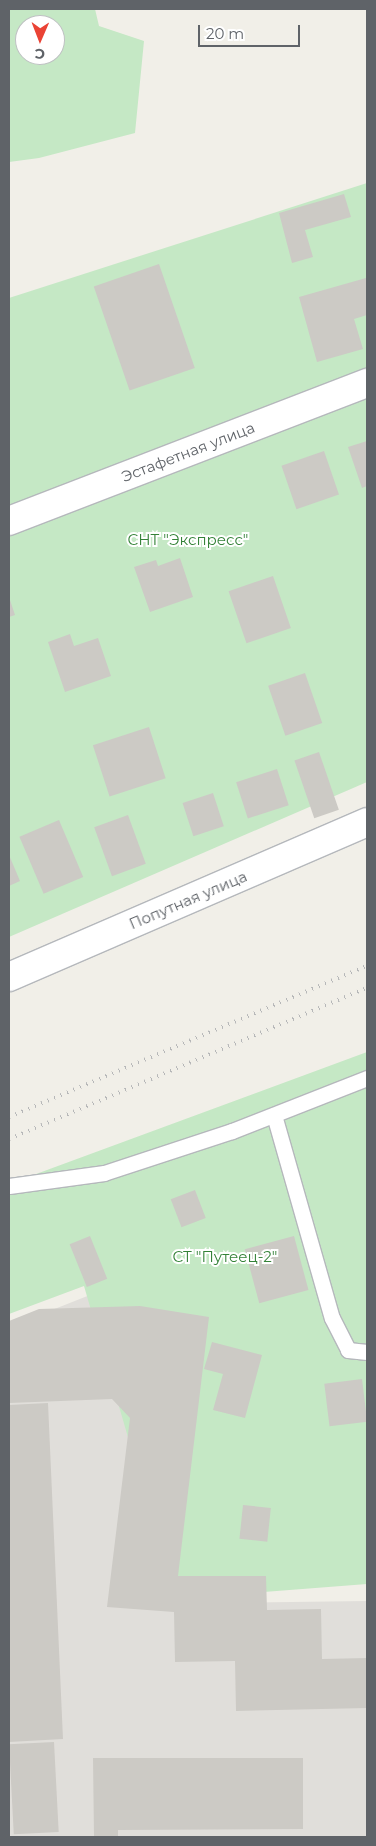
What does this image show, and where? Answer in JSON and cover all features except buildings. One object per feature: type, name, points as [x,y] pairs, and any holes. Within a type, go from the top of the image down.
[{"type":"street","name":"Эстафетная улица","points":[[9,521],[367,383]]},
{"type":"street","name":"Попутная улица","points":[[9,977],[367,822]]},
{"type":"lane","points":[[9,1186],[104,1173],[274,1115],[367,1078]]},
{"type":"lane","points":[[274,1115],[332,1318],[348,1350],[367,1352]]},
{"type":"shaded area","points":[[95,1293],[207,1603],[367,1601],[367,1837],[9,1837],[9,1327]]},
{"type":"green space","points":[[9,9],[95,9],[99,26],[144,41],[135,133],[39,158],[9,162]]},
{"type":"green space","name":"СНТ \"Экспресс\"","points":[[367,183],[367,782],[9,937],[9,298]]},
{"type":"green space","name":"СТ \"Путеец-2\"","points":[[367,1052],[367,1584],[175,1599],[84,1286],[9,1314],[9,1184]]},
{"type":"railway","points":[[9,1117],[367,966]]},
{"type":"railway","points":[[9,1139],[367,988]]}]
